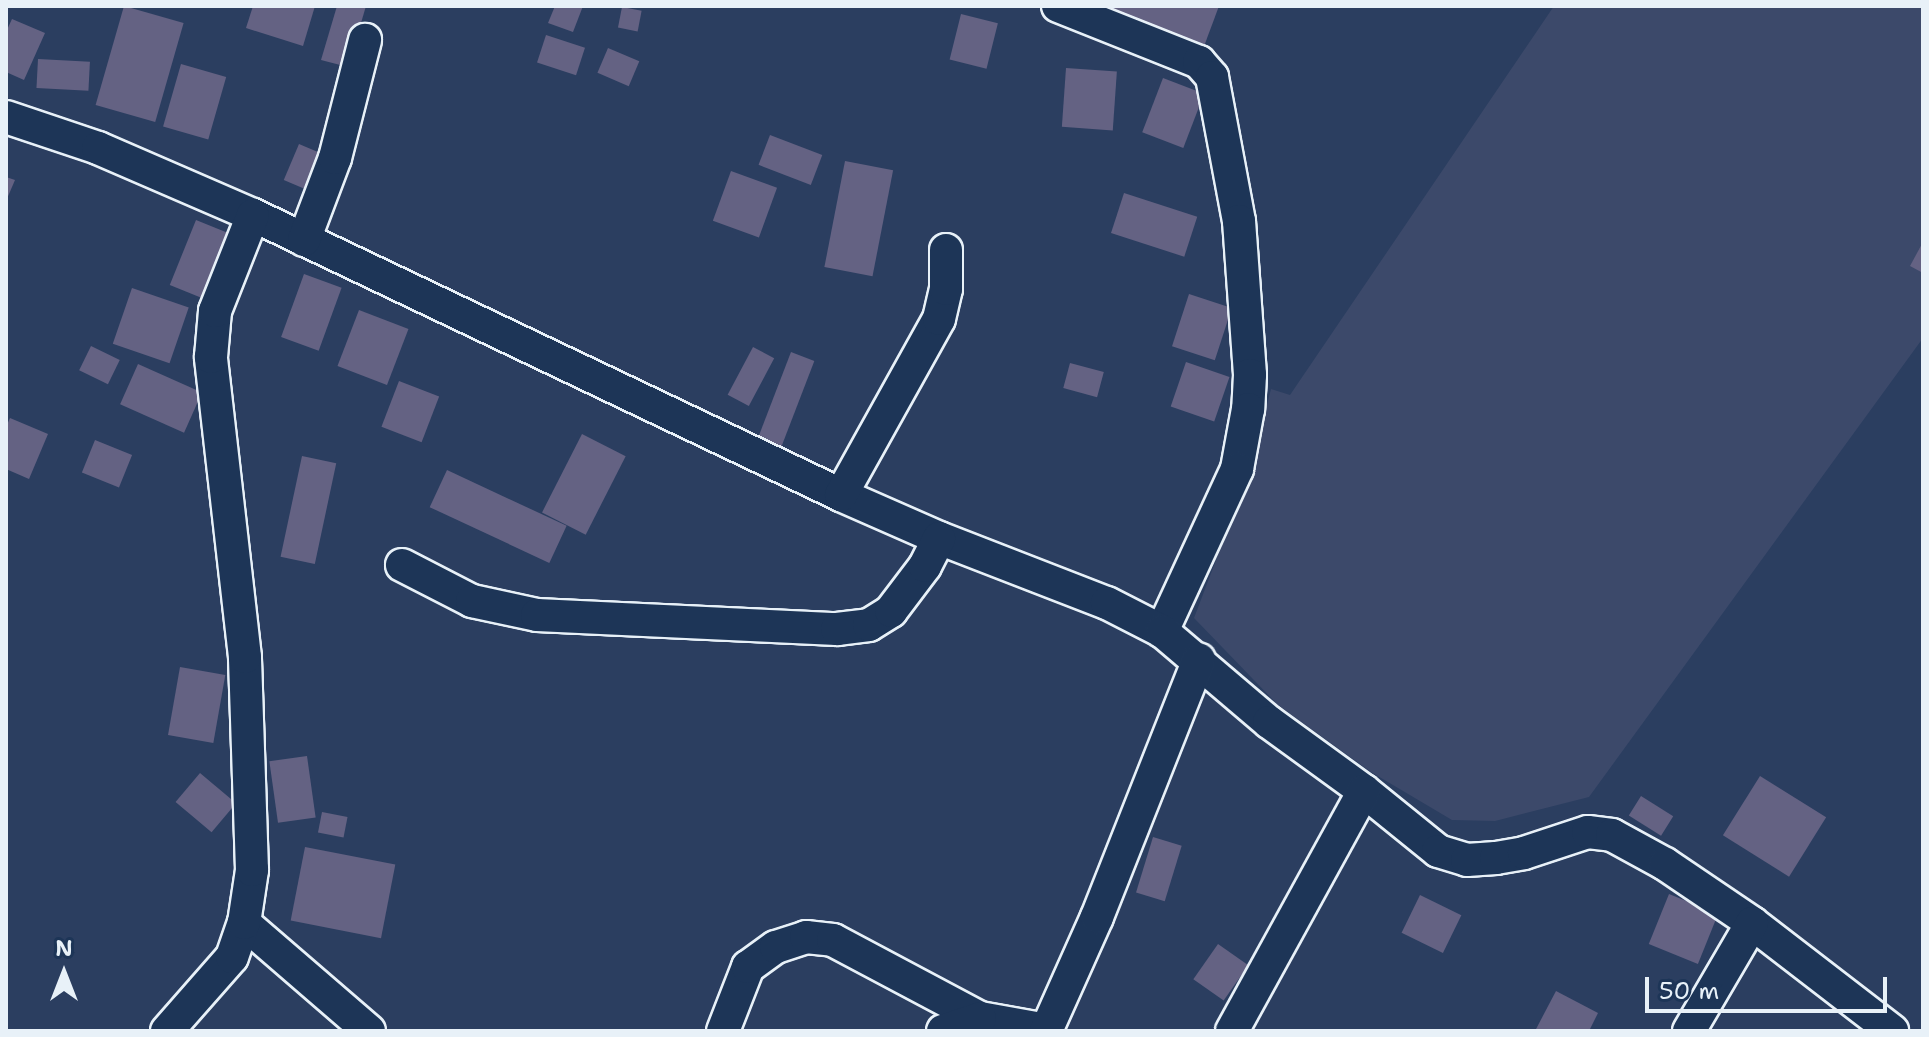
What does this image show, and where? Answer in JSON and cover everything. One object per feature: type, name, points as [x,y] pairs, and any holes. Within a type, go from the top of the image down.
[{"type":"street","points":[[1058,6],[1199,62],[1212,77],[1239,221],[1250,375],[1248,409],[1237,469],[1162,631]]},
{"type":"street","points":[[304,240],[335,158],[365,40]]},
{"type":"street","points":[[6,117],[98,148],[253,215],[841,495],[939,538],[1107,603],[1162,631],[1199,659],[1269,722],[1364,791],[1438,851],[1467,860],[1524,853],[1588,832],[1612,835],[1665,864],[1752,923],[1892,1031]]},
{"type":"street","points":[[167,1031],[232,957],[244,923],[252,870],[245,657],[211,357],[215,311],[253,215]]},
{"type":"street","points":[[841,495],[939,319],[946,289],[946,250]]},
{"type":"street","points":[[402,565],[472,601],[537,615],[837,629],[869,625],[891,611],[925,566],[939,538]]},
{"type":"street","points":[[723,1031],[748,967],[776,947],[806,937],[833,940],[980,1018],[1046,1031],[1103,903],[1199,659]]},
{"type":"street","points":[[1232,1031],[1364,791]]},
{"type":"street","points":[[244,923],[369,1031]]},
{"type":"street","points":[[1689,1031],[1752,923]]},
{"type":"street","points":[[943,1031],[980,1018]]},
{"type":"shaded area","points":[[1554,6],[1923,6],[1923,338],[1589,797],[1495,821],[1452,820],[1371,772],[1278,705],[1194,618],[1251,468],[1271,389],[1290,395]]},
{"type":"building","points":[[124,6],[184,23],[155,122],[96,105]]},
{"type":"building","points":[[253,6],[315,6],[303,46],[246,28]]},
{"type":"building","points":[[337,6],[366,6],[348,67],[321,60]]},
{"type":"building","points":[[555,6],[583,6],[573,32],[548,23]]},
{"type":"building","points":[[1086,6],[1219,6],[1203,49]]},
{"type":"building","points":[[622,7],[642,11],[638,31],[618,28]]},
{"type":"building","points":[[961,14],[998,23],[987,69],[950,60]]},
{"type":"building","points":[[12,19],[45,33],[24,80],[6,72],[6,32]]},
{"type":"building","points":[[546,35],[585,48],[576,75],[537,63]]},
{"type":"building","points":[[608,48],[639,61],[629,86],[597,73]]},
{"type":"building","points":[[38,59],[90,62],[88,91],[36,88]]},
{"type":"building","points":[[181,64],[226,77],[208,139],[163,126]]},
{"type":"building","points":[[1066,68],[1117,72],[1113,130],[1062,127]]},
{"type":"building","points":[[1163,78],[1204,94],[1183,148],[1142,132]]},
{"type":"building","points":[[770,135],[822,155],[811,185],[759,165]]},
{"type":"building","points":[[299,144],[322,154],[307,190],[284,180]]},
{"type":"building","points":[[845,161],[893,170],[872,276],[824,267]]},
{"type":"building","points":[[731,171],[777,188],[759,238],[713,221]]},
{"type":"building","points":[[6,177],[15,180],[6,201]]},
{"type":"building","points":[[1124,193],[1197,217],[1184,257],[1111,233]]},
{"type":"building","points":[[196,220],[233,235],[207,300],[170,285]]},
{"type":"building","points":[[1923,242],[1923,273],[1910,266]]},
{"type":"building","points":[[304,274],[342,288],[319,351],[281,337]]},
{"type":"building","points":[[132,288],[189,308],[170,363],[113,344]]},
{"type":"building","points":[[1189,294],[1232,308],[1215,360],[1172,346]]},
{"type":"building","points":[[359,310],[408,329],[387,385],[337,366]]},
{"type":"building","points":[[91,346],[120,360],[108,384],[79,370]]},
{"type":"building","points":[[753,347],[774,358],[749,406],[728,395]]},
{"type":"building","points":[[791,352],[814,361],[781,447],[758,438]]},
{"type":"building","points":[[1186,362],[1229,377],[1214,421],[1171,406]]},
{"type":"building","points":[[1070,363],[1104,372],[1097,397],[1063,388]]},
{"type":"building","points":[[138,364],[202,392],[184,433],[120,404]]},
{"type":"building","points":[[399,381],[439,396],[422,442],[381,427]]},
{"type":"building","points":[[10,418],[48,434],[29,479],[6,469],[6,427]]},
{"type":"building","points":[[582,434],[626,456],[586,535],[542,512]]},
{"type":"building","points":[[95,440],[132,455],[119,487],[82,472]]},
{"type":"building","points":[[302,456],[336,463],[315,564],[281,557]]},
{"type":"building","points":[[447,470],[567,526],[549,563],[430,507]]},
{"type":"building","points":[[180,667],[225,675],[213,743],[168,735]]},
{"type":"building","points":[[307,756],[316,817],[278,823],[269,761]]},
{"type":"building","points":[[200,773],[236,803],[212,832],[176,802]]},
{"type":"building","points":[[1760,776],[1826,817],[1789,877],[1723,835]]},
{"type":"building","points":[[1641,796],[1673,816],[1661,836],[1629,816]]},
{"type":"building","points":[[322,812],[348,817],[344,838],[318,833]]},
{"type":"building","points":[[1153,837],[1182,846],[1165,901],[1136,892]]},
{"type":"building","points":[[305,847],[395,865],[381,938],[291,921]]},
{"type":"building","points":[[1669,894],[1718,914],[1698,964],[1649,944]]},
{"type":"building","points":[[1420,895],[1461,915],[1443,953],[1402,933]]},
{"type":"building","points":[[1218,944],[1248,965],[1224,1000],[1193,979]]},
{"type":"building","points":[[1556,991],[1598,1013],[1589,1031],[1535,1031]]}]
